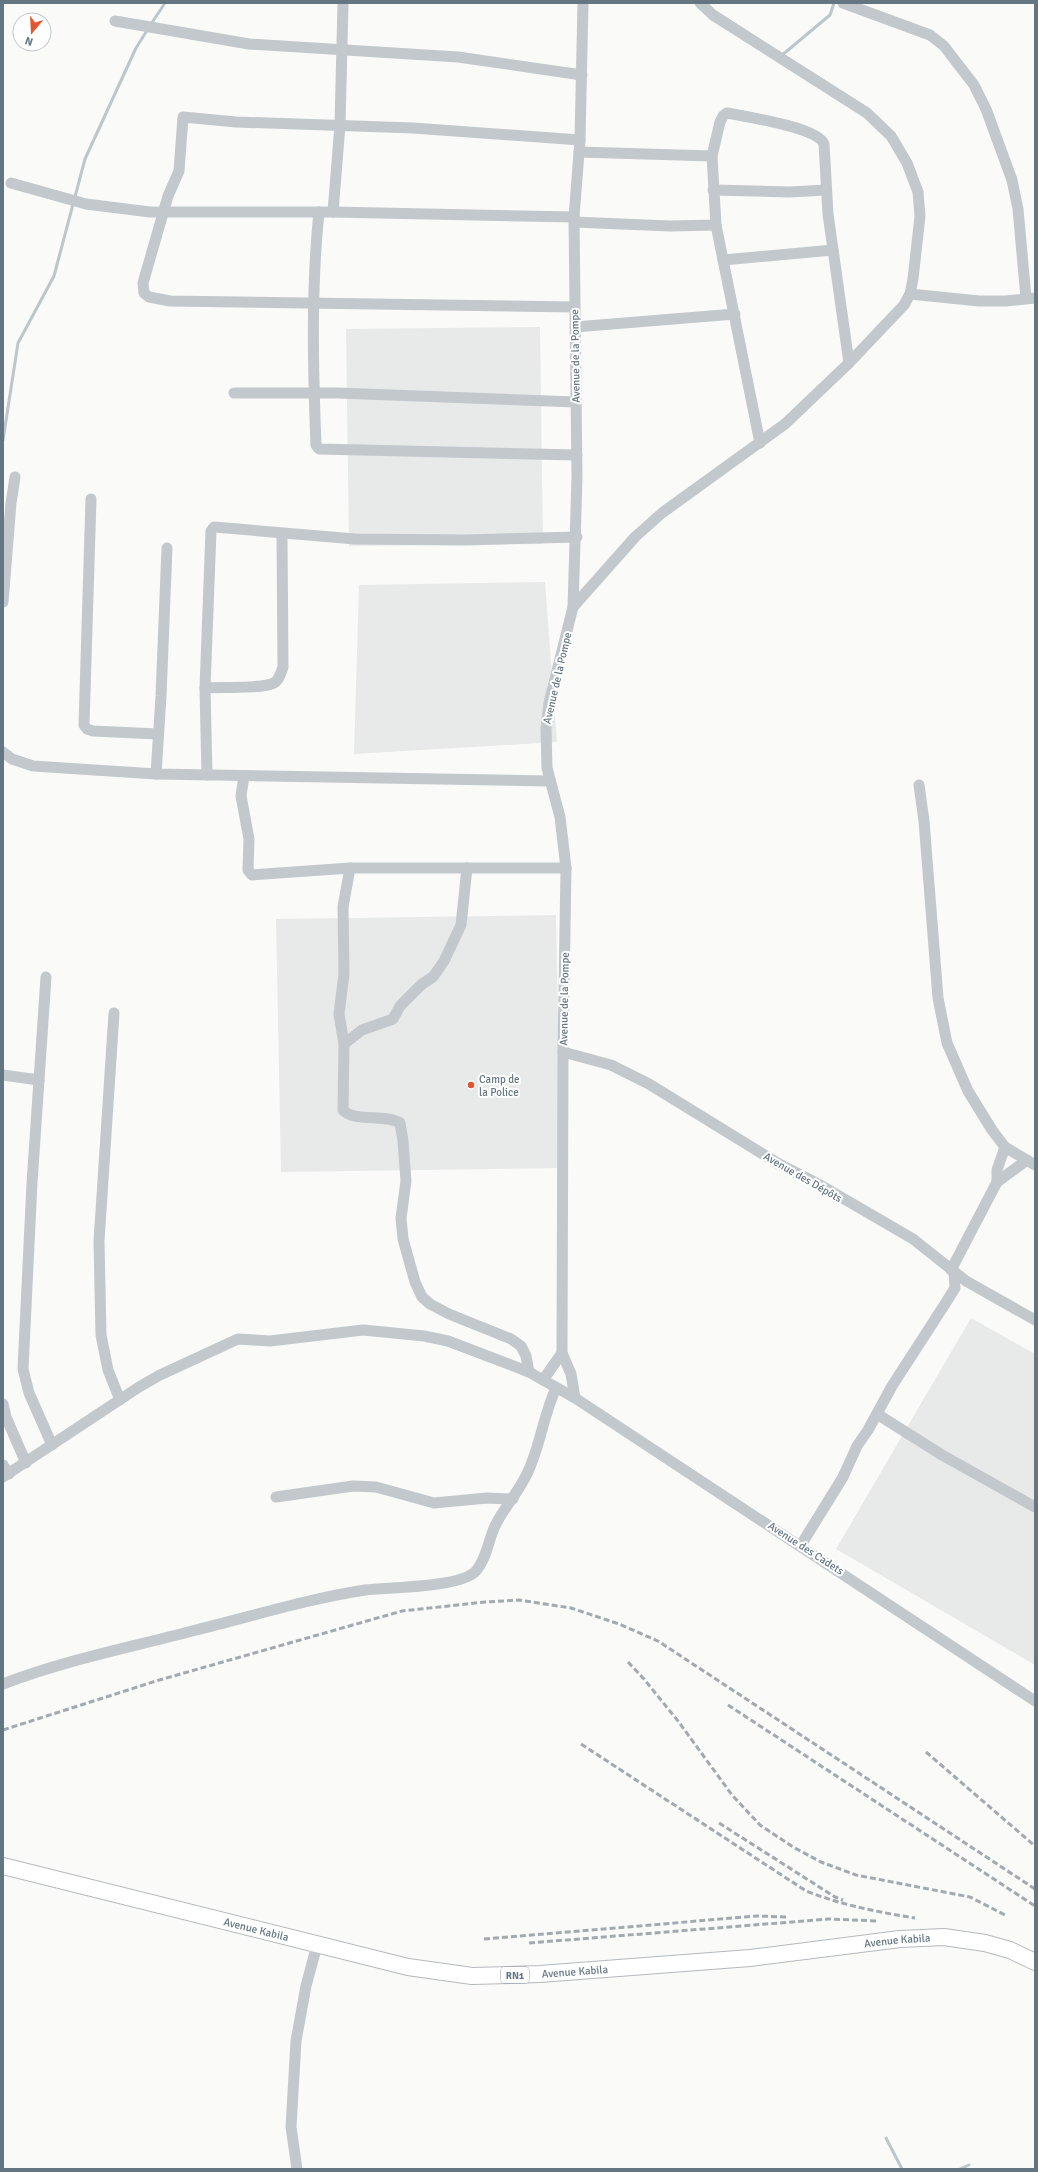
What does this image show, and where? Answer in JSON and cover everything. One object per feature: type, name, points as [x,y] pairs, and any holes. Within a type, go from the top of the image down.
[{"type":"highway","name":"Avenue Kabila","points":[[3,1866],[408,1967],[472,1976],[540,1974],[750,1958],[900,1939],[944,1937],[985,1943],[1010,1950],[1035,1962]]},
{"type":"street","points":[[333,212],[340,124],[343,3]]},
{"type":"street","name":"Avenue de la Pompe","points":[[575,1398],[571,1374],[562,1353],[563,1052],[566,868],[560,817],[547,768],[547,722],[549,703],[574,608],[577,537],[577,456],[574,220],[580,152],[583,3]]},
{"type":"street","points":[[574,608],[635,537],[662,513],[785,424],[849,363],[893,318],[910,294],[919,242],[920,216],[918,192],[907,163],[891,136],[867,113],[713,15],[700,3]]},
{"type":"street","points":[[843,3],[930,35],[944,46],[974,85],[986,109],[1012,180],[1018,208],[1031,298],[1006,301],[979,301],[910,294]]},
{"type":"street","points":[[115,21],[249,44],[458,58],[582,75]]},
{"type":"street","points":[[760,443],[716,225],[712,190],[712,156],[720,122],[723,116],[728,113],[815,134],[822,139],[824,144],[826,190],[833,250],[849,363]]},
{"type":"street","points":[[574,307],[183,302],[149,297],[144,293],[143,283],[168,196],[179,171],[183,117],[236,122],[340,124],[413,128],[580,140]]},
{"type":"street","points":[[580,152],[712,156]]},
{"type":"street","points":[[11,183],[86,204],[117,209],[164,212],[333,212],[574,220],[670,226],[716,225]]},
{"type":"street","points":[[712,190],[789,192],[826,190]]},
{"type":"street","points":[[319,212],[313,303],[316,446],[324,450],[577,456]]},
{"type":"street","points":[[723,260],[833,250]]},
{"type":"street","points":[[575,327],[735,314]]},
{"type":"street","points":[[234,393],[314,393],[576,402]]},
{"type":"street","points":[[3,602],[11,503],[15,477]]},
{"type":"street","points":[[91,500],[84,725],[87,729],[93,732],[158,734]]},
{"type":"street","points":[[207,774],[205,688],[212,529],[226,527],[340,539],[400,540],[577,537]]},
{"type":"street","points":[[205,688],[274,683],[280,676],[283,667],[282,534]]},
{"type":"street","points":[[156,774],[166,610],[167,548]]},
{"type":"street","points":[[3,752],[12,759],[33,766],[156,774],[550,782]]},
{"type":"street","points":[[244,776],[241,796],[249,839],[248,870],[252,875],[350,868],[566,868]]},
{"type":"street","points":[[919,785],[924,821],[938,998],[947,1043],[968,1091],[992,1130],[1005,1147],[1031,1162],[997,1182]]},
{"type":"street","points":[[350,868],[343,907],[344,974],[340,1014],[344,1044],[343,1110],[346,1113],[353,1115],[397,1121],[401,1126],[406,1181],[402,1213],[403,1238],[415,1282],[422,1297],[430,1304],[449,1314],[511,1339],[521,1346],[529,1372]]},
{"type":"street","points":[[344,1044],[362,1030],[388,1022],[392,1019],[400,1006],[410,995],[438,971],[461,926],[467,868]]},
{"type":"street","points":[[46,977],[32,1183],[23,1369],[29,1393],[52,1445]]},
{"type":"street","points":[[114,1013],[99,1241],[101,1335],[108,1370],[120,1400]]},
{"type":"street","name":"Avenue des Dépôts","points":[[563,1052],[611,1065],[649,1084],[779,1164],[822,1186],[913,1239],[966,1281],[1035,1320]]},
{"type":"street","points":[[3,1075],[39,1080]]},
{"type":"street","points":[[955,1288],[953,1272],[997,1182],[997,1170],[1005,1147]]},
{"type":"street","points":[[801,1545],[843,1478],[857,1446],[892,1386],[955,1288],[966,1281]]},
{"type":"street","name":"Avenue des Cadets","points":[[5,1472],[26,1463],[160,1375],[238,1339],[270,1341],[314,1337],[348,1331],[383,1331],[440,1340],[477,1352],[529,1372],[575,1398],[801,1545],[1035,1701]]},
{"type":"street","points":[[543,1380],[562,1353]]},
{"type":"street","points":[[3,1684],[26,1675],[116,1650],[318,1598],[367,1590],[414,1586],[463,1578],[475,1572],[482,1561],[495,1527],[513,1499],[531,1465],[547,1408],[556,1388]]},
{"type":"street","points":[[3,1404],[6,1417],[26,1463]]},
{"type":"street","points":[[877,1414],[942,1455],[1035,1507]]},
{"type":"street","points":[[276,1497],[353,1486],[376,1487],[434,1503],[487,1498],[513,1499]]},
{"type":"street","points":[[297,2169],[291,2127],[296,2041],[306,1986],[317,1945]]},
{"type":"shaded area","points":[[540,327],[543,544],[349,546],[346,329]]},
{"type":"shaded area","points":[[545,582],[557,742],[354,754],[359,585]]},
{"type":"shaded area","points":[[556,915],[561,1168],[281,1172],[276,919]]},
{"type":"shaded area","points":[[971,1318],[1035,1354],[1035,1665],[836,1549]]},
{"type":"waterway","points":[[151,24],[165,3]]},
{"type":"waterway","points":[[781,56],[830,15],[834,3]]},
{"type":"waterway","points":[[3,440],[18,343],[54,276],[85,159],[136,48],[148,29]]},
{"type":"waterway","points":[[886,2138],[902,2169]]},
{"type":"waterway","points":[[960,2169],[969,2165]]},
{"type":"railway","points":[[3,1730],[156,1681],[402,1611],[519,1600],[571,1608],[619,1624],[658,1641],[1035,1889]]},
{"type":"railway","points":[[628,1662],[644,1679],[678,1721],[732,1795],[760,1825],[793,1847],[821,1862],[856,1875],[970,1897],[1005,1915]]},
{"type":"railway","points":[[728,1705],[1035,1906]]},
{"type":"railway","points":[[581,1744],[806,1891],[860,1908],[915,1918]]},
{"type":"railway","points":[[926,1752],[1035,1846]]},
{"type":"railway","points":[[719,1823],[835,1897],[843,1900]]},
{"type":"railway","points":[[484,1939],[757,1916],[789,1917]]},
{"type":"railway","points":[[529,1943],[829,1919],[877,1921]]},
{"type":"place","name":"Camp de la Police","points":[[471,1085]]}]
